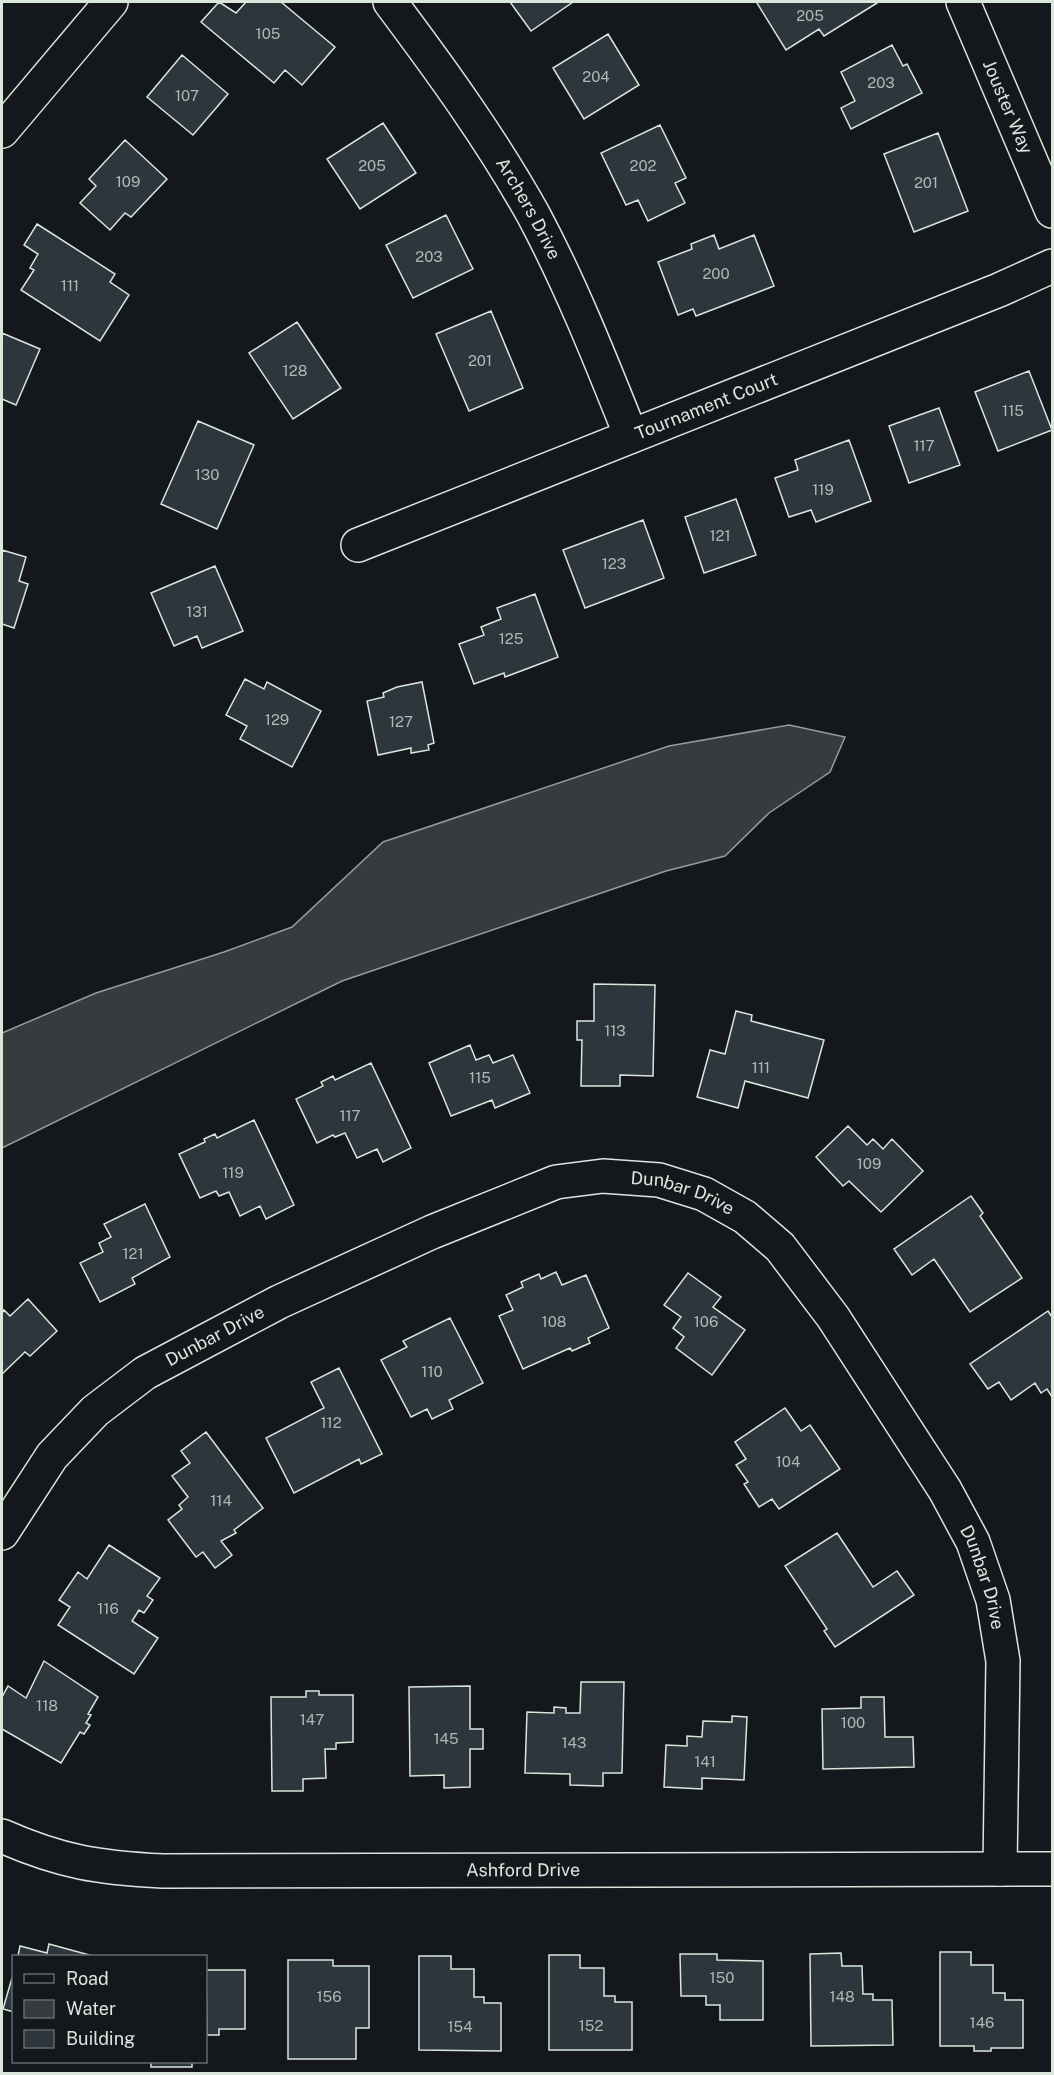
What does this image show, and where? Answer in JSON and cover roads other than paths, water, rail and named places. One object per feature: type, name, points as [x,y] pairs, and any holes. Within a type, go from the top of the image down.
[{"type":"street","points":[[2,131],[111,2]]},
{"type":"street","name":"Archers Drive","points":[[390,2],[457,90],[532,214],[586,323],[631,436]]},
{"type":"street","name":"Jouster Way","points":[[963,2],[1053,211]]},
{"type":"street","name":"Tournament Court","points":[[358,545],[999,290],[1053,266]]},
{"type":"street","name":"Dunbar Drive","points":[[2,1533],[52,1456],[95,1411],[145,1373],[279,1302],[432,1232],[556,1182],[603,1176],[659,1180],[704,1194],[745,1217],[780,1247],[839,1327],[945,1490],[973,1542],[993,1600],[1003,1661],[1000,1869]]},
{"type":"street","name":"Ashford Drive","points":[[2,1836],[44,1855],[103,1868],[163,1872],[1053,1869]]},
{"type":"water","points":[[789,725],[845,737],[830,772],[769,813],[725,856],[666,871],[342,981],[2,1148],[2,1033],[96,993],[224,952],[292,927],[383,842],[669,746]]}]
